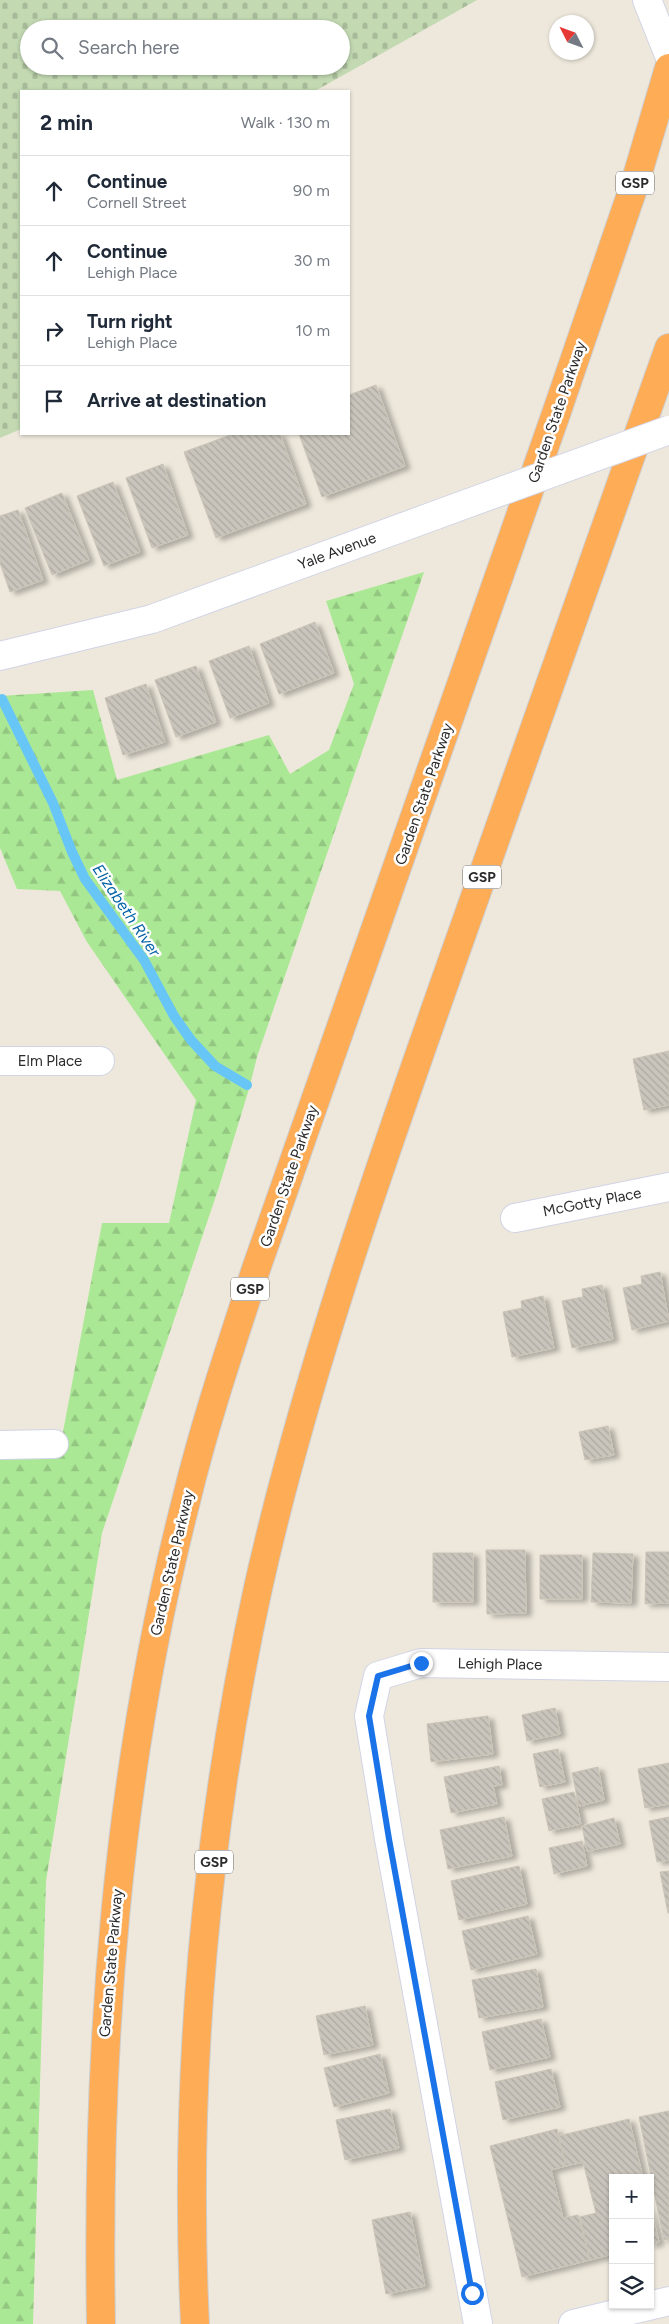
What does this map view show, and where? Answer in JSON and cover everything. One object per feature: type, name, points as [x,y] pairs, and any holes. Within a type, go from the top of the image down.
[{"type":"highway","name":"Garden State Parkway","points":[[101,2324],[99,2217],[102,2098],[109,1977],[120,1856],[136,1738],[159,1619],[186,1501],[218,1386],[256,1269],[558,411],[635,183],[669,68]]},
{"type":"highway","name":"GSP","points":[[195,2324],[191,2171],[195,2050],[205,1931],[236,1705],[258,1590],[279,1500],[318,1358],[354,1245],[436,1006],[669,348]]},
{"type":"street","points":[[647,0],[669,55]]},
{"type":"street","name":"Yale Avenue","points":[[0,656],[152,619],[669,430]]},
{"type":"street","name":"Elm Place","points":[[0,1061],[100,1061]]},
{"type":"street","name":"McGotty Place","points":[[515,1218],[669,1187]]},
{"type":"street","points":[[0,1445],[54,1444]]},
{"type":"street","name":"Lehigh Place","points":[[478,2324],[389,1839],[369,1716],[378,1676],[421,1663],[669,1667]]},
{"type":"street","points":[[573,2324],[669,2301]]},
{"type":"green space","points":[[0,0],[477,0],[350,71],[350,20],[20,20],[20,75],[343,75],[317,90],[20,90],[20,429],[0,438]]},
{"type":"green space","points":[[424,572],[257,1057],[219,1187],[102,1533],[46,1881],[33,2324],[0,2324],[0,1443],[60,1448],[102,1223],[169,1223],[196,1100],[87,942],[60,891],[17,889],[0,848],[0,696],[93,690],[117,780],[269,735],[290,774],[329,750],[354,684],[326,601]]},
{"type":"building","points":[[376,385],[405,466],[322,497],[299,435],[350,435],[350,395]]},
{"type":"building","points":[[230,435],[280,435],[306,504],[216,538],[184,452]]},
{"type":"building","points":[[163,464],[188,535],[152,548],[126,478]]},
{"type":"building","points":[[113,482],[140,552],[104,566],[77,496]]},
{"type":"building","points":[[62,493],[89,560],[52,575],[25,508]]},
{"type":"building","points":[[18,510],[43,580],[10,592],[0,563],[0,516]]},
{"type":"building","points":[[315,622],[334,673],[279,694],[260,644]]},
{"type":"building","points":[[249,646],[269,703],[230,718],[209,661]]},
{"type":"building","points":[[196,666],[216,722],[176,737],[155,680]]},
{"type":"building","points":[[146,684],[165,742],[123,755],[105,698]]},
{"type":"building","points":[[669,1051],[669,1105],[644,1110],[633,1059]]},
{"type":"building","points":[[660,1272],[669,1321],[632,1330],[623,1288],[642,1284],[641,1276]]},
{"type":"building","points":[[602,1285],[613,1339],[572,1348],[562,1301],[583,1297],[582,1289]]},
{"type":"building","points":[[543,1296],[554,1348],[512,1357],[503,1312],[522,1308],[521,1301]]},
{"type":"building","points":[[608,1426],[614,1455],[585,1460],[579,1432]]},
{"type":"building","points":[[486,1550],[525,1550],[526,1613],[487,1614]]},
{"type":"building","points":[[646,1552],[669,1552],[669,1603],[645,1604]]},
{"type":"building","points":[[433,1553],[473,1553],[473,1602],[433,1602]]},
{"type":"building","points":[[593,1553],[633,1554],[631,1603],[591,1602]]},
{"type":"building","points":[[540,1555],[582,1555],[582,1599],[540,1599]]},
{"type":"building","points":[[555,1708],[560,1734],[527,1741],[522,1715]]},
{"type":"building","points":[[488,1716],[493,1754],[431,1762],[427,1724]]},
{"type":"building","points":[[558,1749],[565,1782],[540,1787],[533,1754]]},
{"type":"building","points":[[669,1763],[669,1804],[645,1808],[638,1769]]},
{"type":"building","points":[[499,1766],[502,1785],[493,1786],[497,1804],[451,1813],[444,1777]]},
{"type":"building","points":[[598,1767],[604,1800],[579,1806],[572,1773]]},
{"type":"building","points":[[574,1792],[581,1824],[549,1831],[542,1799]]},
{"type":"building","points":[[504,1817],[512,1856],[448,1869],[440,1830]]},
{"type":"building","points":[[669,1817],[669,1860],[657,1862],[649,1821]]},
{"type":"building","points":[[614,1818],[620,1844],[587,1851],[582,1826]]},
{"type":"building","points":[[582,1841],[587,1866],[554,1874],[549,1848]]},
{"type":"building","points":[[519,1866],[527,1904],[459,1920],[451,1881]]},
{"type":"building","points":[[669,1871],[669,1913],[668,1913],[660,1872]]},
{"type":"building","points":[[528,1916],[537,1954],[471,1970],[462,1931]]},
{"type":"building","points":[[536,1969],[543,2007],[479,2018],[472,1980]]},
{"type":"building","points":[[365,2006],[373,2045],[324,2055],[316,2016]]},
{"type":"building","points":[[541,2019],[550,2057],[490,2070],[482,2032]]},
{"type":"building","points":[[380,2054],[389,2093],[334,2107],[324,2068]]},
{"type":"building","points":[[551,2069],[560,2107],[503,2120],[495,2082]]},
{"type":"building","points":[[390,2109],[399,2148],[345,2160],[336,2120]]},
{"type":"building","points":[[669,2111],[669,2239],[664,2240],[654,2191],[654,2174],[651,2174],[639,2117]]},
{"type":"building","points":[[629,2119],[642,2174],[609,2174],[609,2255],[590,2260],[580,2217],[596,2213],[583,2162],[566,2166],[558,2136]]},
{"type":"building","points":[[557,2129],[566,2166],[551,2170],[563,2218],[578,2215],[590,2260],[522,2277],[490,2146]]},
{"type":"building","points":[[410,2212],[425,2286],[386,2294],[372,2220]]},
{"type":"building","points":[[654,2223],[659,2242],[654,2244]]},
{"type":"waterway","name":"Elizabeth River","points":[[2,699],[53,803],[72,852],[85,879],[144,960],[174,1016],[191,1040],[215,1066],[247,1085]]},
{"type":"route","points":[[421,1663],[378,1676],[369,1716],[389,1839],[472,2293]]}]
